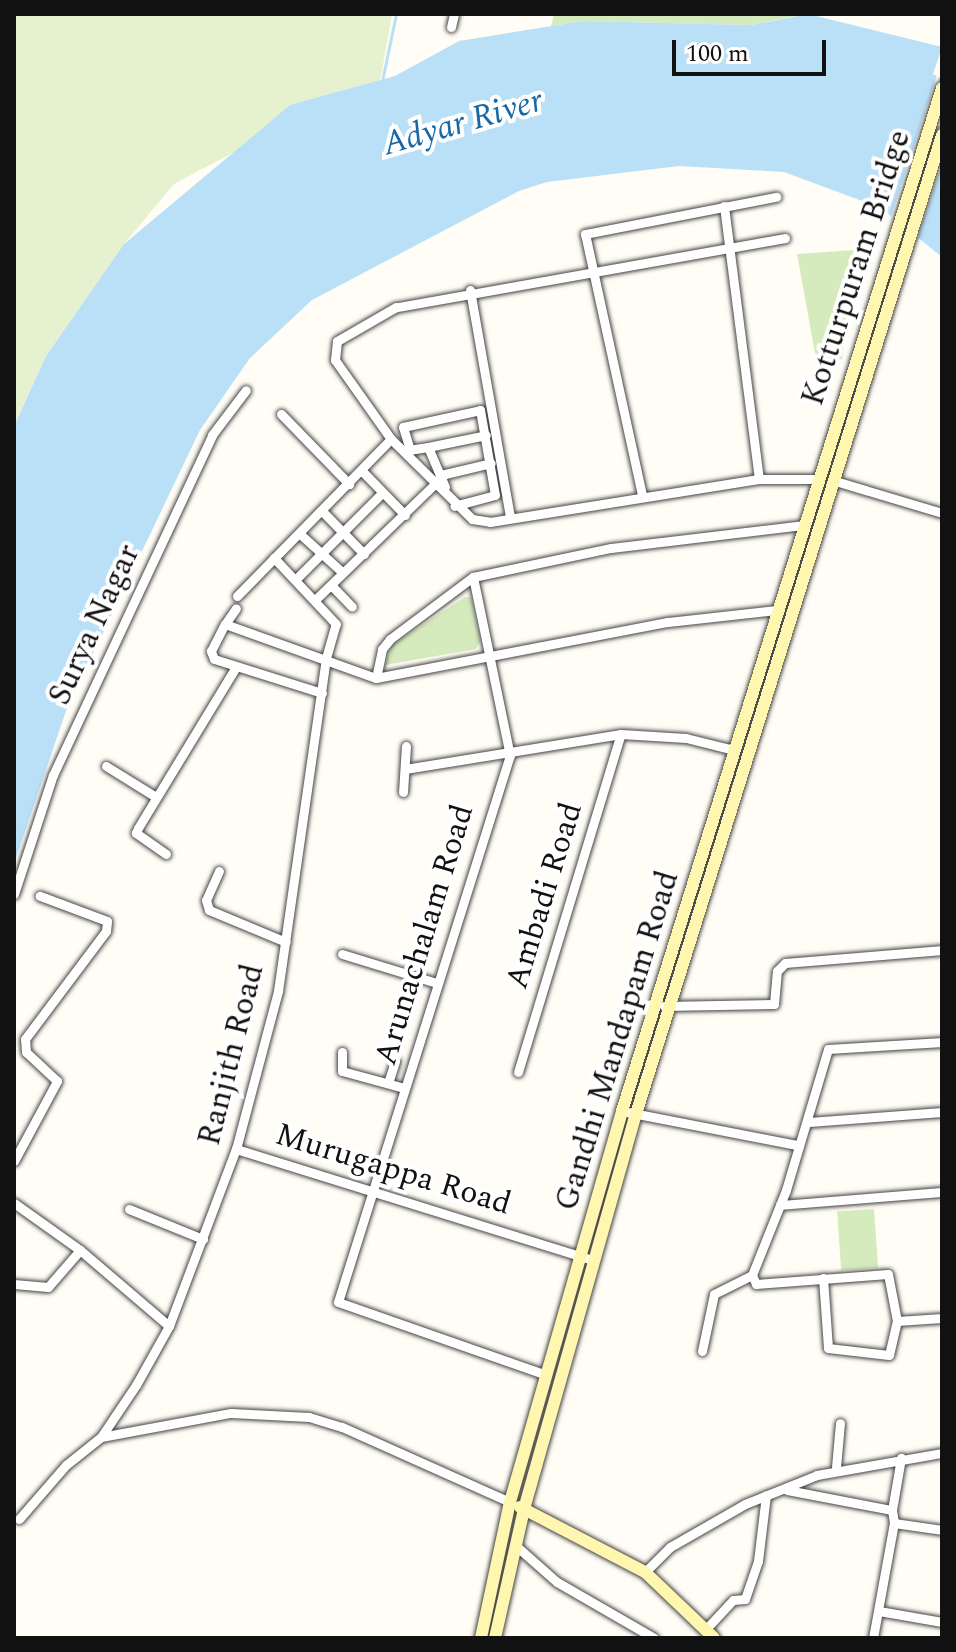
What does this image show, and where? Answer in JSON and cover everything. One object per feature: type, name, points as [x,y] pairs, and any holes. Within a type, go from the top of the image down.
[{"type":"main road","name":"Kotturpuram Bridge","points":[[830,470],[942,88]]},
{"type":"main road","name":"Kotturpuram Bridge","points":[[830,470],[942,135]]},
{"type":"main road","name":"Gandhi Mandapam Road","points":[[481,1638],[510,1502],[622,1111],[803,525],[818,479],[830,470]]},
{"type":"main road","name":"Gandhi Mandapam Road","points":[[495,1638],[524,1509],[593,1260],[830,470]]},
{"type":"main road","points":[[510,1502],[645,1572],[710,1634]]},
{"type":"street","points":[[451,27],[454,14]]},
{"type":"street","points":[[642,495],[585,237],[589,230],[776,197]]},
{"type":"street","points":[[724,206],[759,479]]},
{"type":"street","points":[[785,238],[470,290],[396,307],[337,341],[335,360],[391,439],[472,519],[510,518],[759,479],[818,479]]},
{"type":"street","points":[[470,290],[510,518]]},
{"type":"street","name":"Surya Nagar","points":[[14,894],[53,775],[212,435],[246,390]]},
{"type":"street","points":[[456,505],[495,495],[486,435],[476,409],[403,427],[410,450],[486,435]]},
{"type":"street","points":[[281,414],[349,484]]},
{"type":"street","points":[[237,596],[363,472],[391,439]]},
{"type":"street","points":[[428,447],[437,483]]},
{"type":"street","points":[[274,558],[317,598],[445,474],[491,463]]},
{"type":"street","points":[[830,470],[942,513]]},
{"type":"street","points":[[363,472],[405,515]]},
{"type":"street","points":[[297,578],[382,493]]},
{"type":"street","points":[[322,511],[364,554]]},
{"type":"street","points":[[376,678],[382,649],[390,639],[473,577],[611,548],[803,525]]},
{"type":"street","points":[[300,534],[342,572]]},
{"type":"street","name":"Arunachalam Road","points":[[473,577],[510,755],[339,1305],[547,1375]]},
{"type":"street","points":[[331,585],[352,607]]},
{"type":"street","name":"Ranjith Road","points":[[19,1519],[66,1465],[101,1437],[169,1326],[236,1149],[286,942],[326,658],[336,624],[317,598]]},
{"type":"street","points":[[236,608],[211,651],[214,659],[322,693]]},
{"type":"street","points":[[225,624],[376,678],[668,622],[776,610]]},
{"type":"street","points":[[166,854],[136,833],[236,667]]},
{"type":"street","points":[[405,769],[510,755],[621,734],[686,738],[734,750]]},
{"type":"street","name":"Ambadi Road","points":[[518,1072],[621,734]]},
{"type":"street","points":[[403,792],[406,746]]},
{"type":"street","points":[[106,766],[156,797]]},
{"type":"street","points":[[219,871],[206,900],[209,910],[286,942]]},
{"type":"street","points":[[14,1161],[57,1081],[26,1052],[25,1039],[106,931],[107,921],[40,896]]},
{"type":"street","points":[[656,1003],[670,1007],[774,1004],[777,971],[785,963],[942,950]]},
{"type":"street","points":[[342,954],[437,983]]},
{"type":"street","points":[[702,1351],[714,1294],[752,1275],[780,1205],[797,1145],[809,1122],[826,1053],[833,1045],[942,1042]]},
{"type":"street","points":[[342,1052],[342,1071],[404,1088]]},
{"type":"street","points":[[388,1083],[395,1061]]},
{"type":"street","points":[[622,1111],[797,1145]]},
{"type":"street","points":[[809,1122],[942,1112]]},
{"type":"street","name":"Murugappa Road","points":[[236,1149],[593,1260]]},
{"type":"street","points":[[780,1205],[942,1192]]},
{"type":"street","points":[[14,1203],[80,1250],[169,1326]]},
{"type":"street","points":[[129,1209],[203,1239]]},
{"type":"street","points":[[14,1284],[48,1287],[80,1250]]},
{"type":"street","points":[[752,1275],[756,1284],[823,1278],[890,1275],[897,1321],[889,1355],[828,1348],[823,1278]]},
{"type":"street","points":[[897,1321],[942,1318]]},
{"type":"street","name":"Ranjith Road","points":[[101,1437],[208,1415],[309,1417],[342,1427],[510,1502]]},
{"type":"street","points":[[836,1467],[840,1423]]},
{"type":"street","points":[[645,1572],[670,1547],[766,1495],[787,1490],[836,1467],[942,1453]]},
{"type":"street","points":[[873,1638],[894,1523],[892,1510],[901,1458]]},
{"type":"street","points":[[787,1490],[892,1510]]},
{"type":"street","points":[[710,1634],[733,1600],[745,1599],[758,1561],[766,1495]]},
{"type":"street","points":[[894,1523],[942,1530]]},
{"type":"street","points":[[515,1545],[557,1582],[654,1638]]},
{"type":"street","points":[[879,1611],[942,1622]]},
{"type":"green space","points":[[14,14],[392,14],[379,88],[244,147],[174,184],[124,244],[46,356],[14,425]]},
{"type":"green space","points":[[554,14],[796,16],[751,25],[583,21],[551,26]]},
{"type":"green space","points":[[854,250],[842,359],[817,364],[797,254]]},
{"type":"green space","points":[[465,597],[471,597],[480,642],[476,649],[385,665],[392,645]]},
{"type":"green space","points":[[874,1209],[878,1268],[841,1270],[837,1212]]},
{"type":"water","name":"Adyar River","points":[[808,14],[942,47],[933,74],[942,79],[942,257],[881,208],[784,172],[679,166],[547,182],[519,191],[312,300],[250,358],[200,430],[67,708],[14,864],[14,426],[46,356],[124,244],[290,105],[395,76],[459,41],[583,21],[751,25]]},
{"type":"pier","points":[[938,72],[942,163],[917,241],[890,220]]},
{"type":"waterway","points":[[382,81],[396,14]]}]
